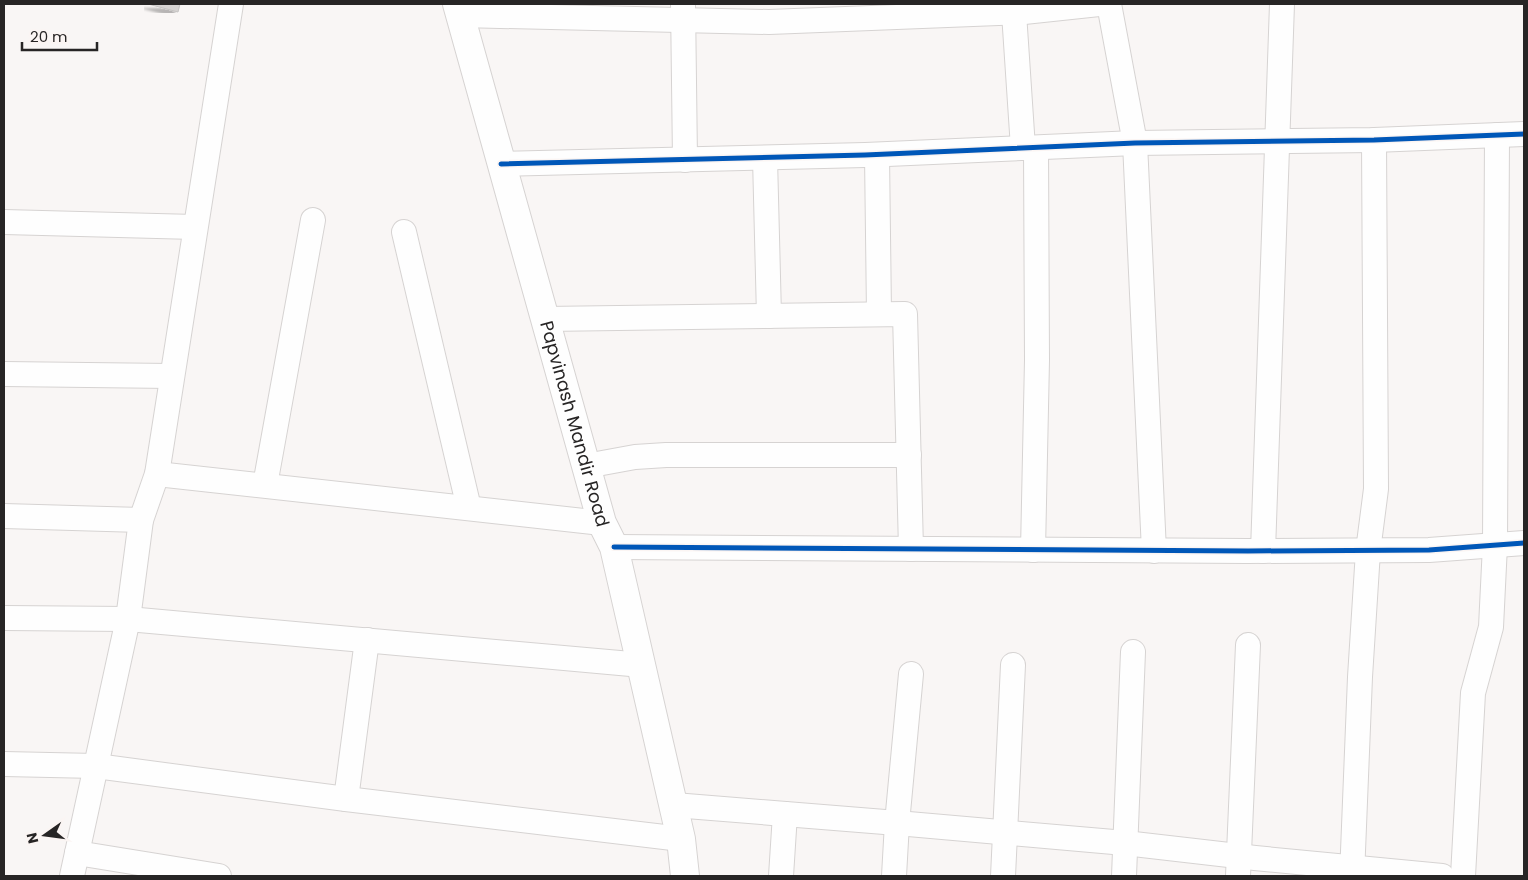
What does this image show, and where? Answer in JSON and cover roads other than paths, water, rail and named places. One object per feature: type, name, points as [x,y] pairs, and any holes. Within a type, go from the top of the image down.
[{"type":"street","points":[[72,876],[128,619],[141,520],[157,474],[231,4]]},
{"type":"street","points":[[458,9],[683,12],[768,22],[1014,13],[1099,4]]},
{"type":"street","points":[[1109,4],[1135,143],[1154,551]]},
{"type":"street","points":[[1263,551],[1282,4]]},
{"type":"street","name":"Papvinash Mandir Road","points":[[458,9],[586,466],[608,535],[642,665],[682,839],[684,876]]},
{"type":"street","points":[[683,12],[685,160]]},
{"type":"street","points":[[1014,13],[1029,148],[1037,360],[1033,550]]},
{"type":"street","points":[[501,164],[877,155],[1135,143],[1374,140],[1524,134]]},
{"type":"street","points":[[1463,876],[1473,693],[1491,627],[1495,544],[1496,135]]},
{"type":"street","points":[[1353,872],[1360,677],[1368,551],[1376,489],[1374,140]]},
{"type":"street","points":[[877,155],[879,314]]},
{"type":"street","points":[[765,158],[769,316]]},
{"type":"street","points":[[265,485],[313,220]]},
{"type":"street","points":[[4,222],[195,227]]},
{"type":"street","points":[[404,232],[469,508]]},
{"type":"street","points":[[545,319],[905,314],[911,549]]},
{"type":"street","points":[[4,374],[171,376]]},
{"type":"street","points":[[586,466],[616,460],[666,455],[909,455]]},
{"type":"street","points":[[157,474],[469,508],[608,535],[911,549],[1368,551],[1428,550],[1524,543]]},
{"type":"street","points":[[4,516],[141,520]]},
{"type":"street","points":[[4,618],[128,619],[642,665]]},
{"type":"street","points":[[346,799],[367,640]]},
{"type":"street","points":[[1238,866],[1248,645]]},
{"type":"street","points":[[1124,876],[1133,652]]},
{"type":"street","points":[[1003,876],[1013,665]]},
{"type":"street","points":[[894,876],[911,674]]},
{"type":"street","points":[[4,764],[96,766],[346,799],[682,839]]},
{"type":"street","points":[[674,805],[1125,843],[1238,866],[1442,876]]},
{"type":"street","points":[[781,876],[785,814]]},
{"type":"street","points":[[77,853],[219,876]]}]
